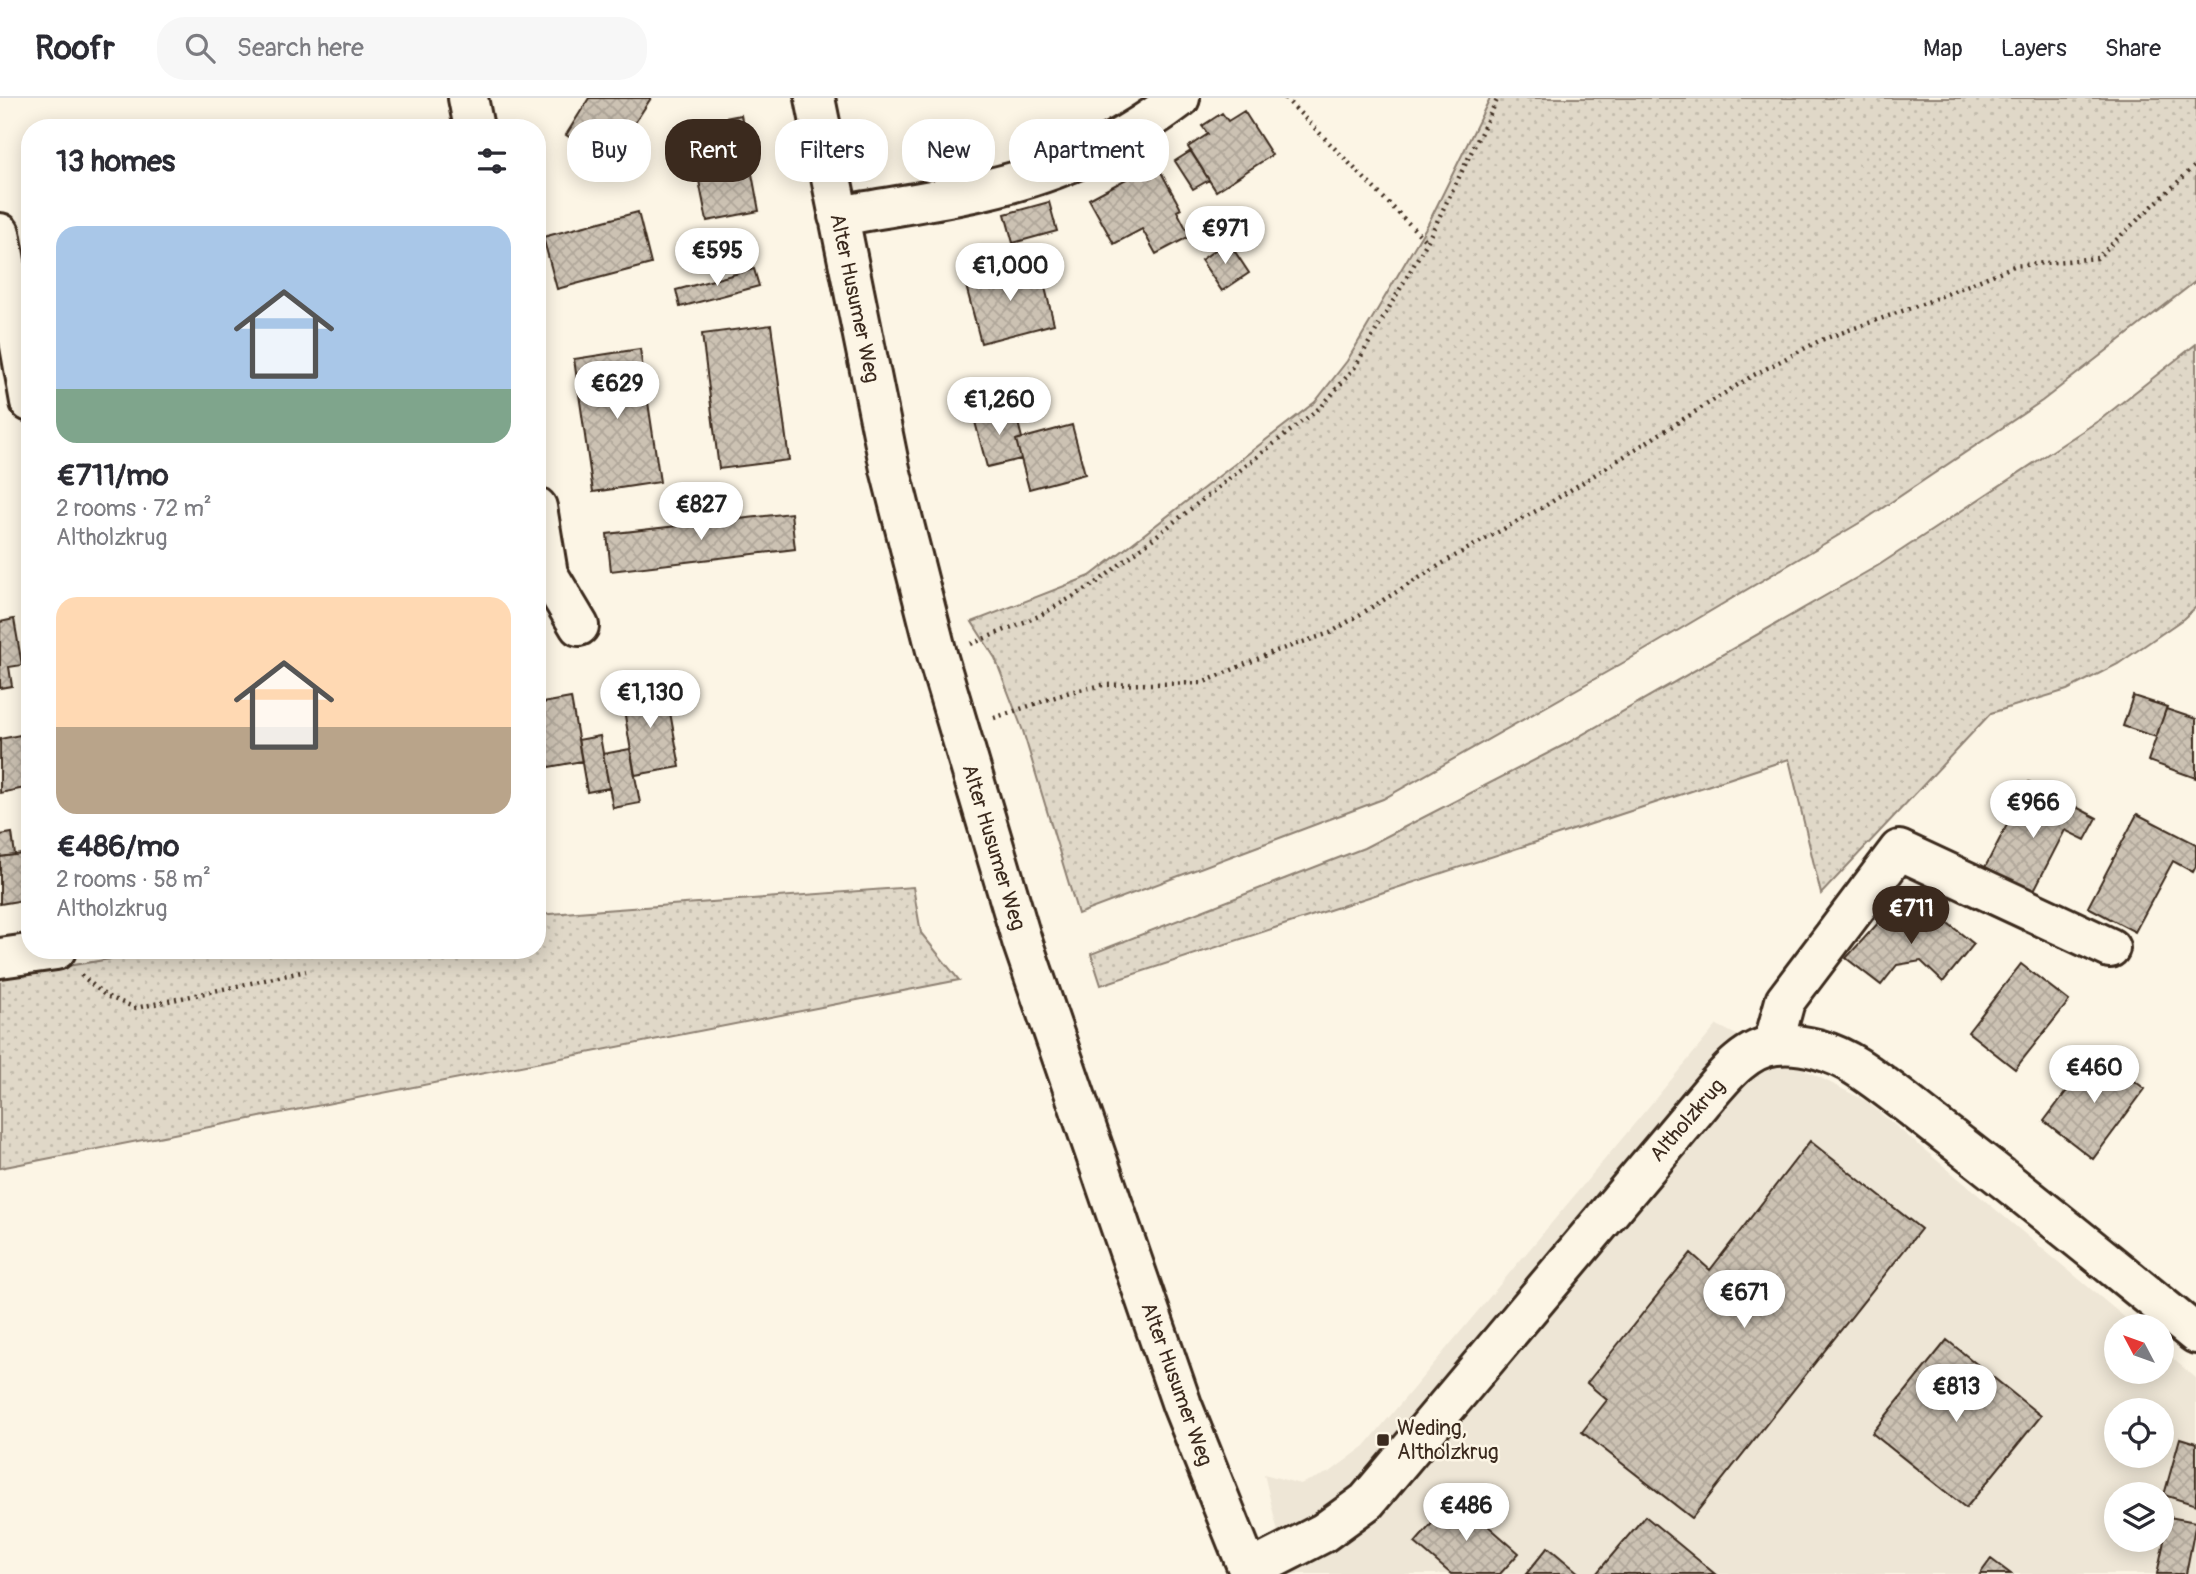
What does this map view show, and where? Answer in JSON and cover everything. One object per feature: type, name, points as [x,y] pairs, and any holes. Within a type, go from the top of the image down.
[{"type":"street","points":[[468,98],[472,119]]},
{"type":"street","name":"Alter Husumer Weg","points":[[815,98],[890,469],[927,618],[1022,940],[1182,1405],[1250,1573]]},
{"type":"street","points":[[838,216],[982,190],[1055,169],[1141,127],[1180,98]]},
{"type":"street","points":[[0,233],[21,351]]},
{"type":"street","points":[[546,562],[548,574],[579,626]]},
{"type":"street","points":[[2110,948],[1899,850],[1785,1001],[1773,1045],[1799,1045],[1825,1052],[1856,1066],[1990,1168],[2196,1334]]},
{"type":"street","points":[[0,958],[21,957]]},
{"type":"street","name":"Altholzkrug","points":[[1250,1573],[1323,1533],[1367,1501],[1709,1093],[1733,1067],[1751,1054],[1773,1045]]},
{"type":"path","points":[[1285,98],[1427,242]]},
{"type":"path","points":[[967,631],[971,645],[1039,616],[1096,583],[1322,407],[1355,367],[1427,242],[1498,98]]},
{"type":"path","points":[[990,720],[1070,692],[1103,685],[1202,683],[1273,652],[1330,633],[1453,557],[1545,506],[1752,376],[1821,340],[1925,303],[2014,266],[2097,258],[2196,165]]},
{"type":"path","points":[[69,959],[81,975],[106,996],[136,1007],[306,971]]},
{"type":"shaded area","points":[[1490,98],[2196,98],[2196,281],[2042,401],[1866,519],[1628,660],[1383,799],[1078,914],[1023,731],[995,658],[972,622],[1090,576],[1315,402],[1347,361],[1428,224]]},
{"type":"shaded area","points":[[2196,344],[2196,607],[2118,664],[2067,690],[1991,713],[1821,894],[1789,759],[1101,985],[1091,954],[1364,848],[1564,745],[1879,565],[2101,419]]},
{"type":"shaded area","points":[[913,887],[921,933],[959,980],[0,1168],[0,977],[110,959],[546,959],[546,914]]},
{"type":"shaded area","points":[[1717,1025],[1866,1101],[2121,1314],[2104,1314],[2104,1384],[2174,1384],[2174,1360],[2196,1378],[2196,1574],[1288,1574],[1264,1474],[1300,1484],[1330,1472],[1365,1446]]},
{"type":"building","points":[[589,98],[651,98],[637,119],[576,119]]},
{"type":"building","points":[[1244,111],[1272,155],[1216,191],[1188,147],[1208,134],[1202,126],[1222,113],[1228,121]]},
{"type":"building","points":[[741,115],[742,119],[720,119]]},
{"type":"building","points":[[1191,151],[1209,180],[1193,189],[1175,161]]},
{"type":"building","points":[[699,182],[754,182],[759,211],[707,221]]},
{"type":"building","points":[[1121,182],[1166,182],[1181,209],[1177,211],[1190,236],[1156,254],[1142,229],[1114,244],[1089,199]]},
{"type":"building","points":[[1049,202],[1057,231],[1013,243],[1005,214]]},
{"type":"building","points":[[638,212],[651,264],[557,289],[546,248],[546,236]]},
{"type":"building","points":[[1228,241],[1249,273],[1222,291],[1201,260]]},
{"type":"building","points":[[1039,263],[1054,324],[981,343],[965,282]]},
{"type":"building","points":[[754,269],[759,286],[680,307],[676,290]]},
{"type":"building","points":[[771,325],[789,460],[719,469],[702,334]]},
{"type":"building","points":[[640,349],[660,482],[593,492],[574,359]]},
{"type":"building","points":[[1014,407],[1022,438],[1016,440],[1021,459],[987,467],[974,418]]},
{"type":"building","points":[[1072,425],[1085,474],[1029,489],[1016,440]]},
{"type":"building","points":[[791,513],[795,549],[611,571],[607,534]]},
{"type":"building","points":[[14,619],[21,665],[9,667],[12,686],[0,688],[0,622]]},
{"type":"building","points":[[665,685],[680,767],[635,775],[621,692]]},
{"type":"building","points":[[2133,696],[2167,707],[2156,737],[2123,726]]},
{"type":"building","points":[[571,698],[582,761],[546,768],[546,702]]},
{"type":"building","points":[[2166,709],[2196,719],[2196,778],[2148,761]]},
{"type":"building","points":[[21,735],[21,789],[0,793],[0,739]]},
{"type":"building","points":[[600,736],[609,788],[587,792],[578,740]]},
{"type":"building","points":[[630,749],[640,803],[613,808],[603,754]]},
{"type":"building","points":[[2029,782],[2097,818],[2085,840],[2065,830],[2028,902],[1980,877]]},
{"type":"building","points":[[2137,814],[2196,844],[2196,866],[2193,872],[2173,861],[2135,932],[2088,907]]},
{"type":"building","points":[[12,833],[15,855],[0,857],[0,835]]},
{"type":"building","points":[[21,854],[21,900],[0,904],[0,857]]},
{"type":"building","points":[[1934,912],[1974,944],[1943,982],[1921,961],[1897,965],[1881,985],[1846,958],[1881,920]]},
{"type":"building","points":[[2021,964],[2069,1001],[2015,1069],[1968,1032]]},
{"type":"building","points":[[2096,1052],[2145,1089],[2093,1159],[2044,1121]]},
{"type":"building","points":[[1810,1141],[1921,1229],[1692,1518],[1582,1432],[1607,1400],[1587,1383],[1691,1253],[1710,1270]]},
{"type":"building","points":[[1947,1340],[2041,1416],[1966,1508],[1872,1433]]},
{"type":"building","points":[[2180,1438],[2196,1443],[2196,1505],[2174,1498],[2174,1482],[2168,1482],[2172,1468],[2174,1468]]},
{"type":"building","points":[[1455,1497],[1519,1553],[1500,1574],[1451,1574],[1415,1543]]},
{"type":"building","points":[[1645,1516],[1715,1574],[1596,1574]]},
{"type":"building","points":[[2174,1518],[2196,1522],[2186,1574],[2157,1574],[2162,1552],[2174,1552]]},
{"type":"building","points":[[1548,1547],[1580,1574],[1526,1574]]},
{"type":"building","points":[[1991,1559],[2011,1574],[1980,1574]]},
{"type":"place","name":"Weding, Altholzkrug","points":[[1383,1440]]}]
